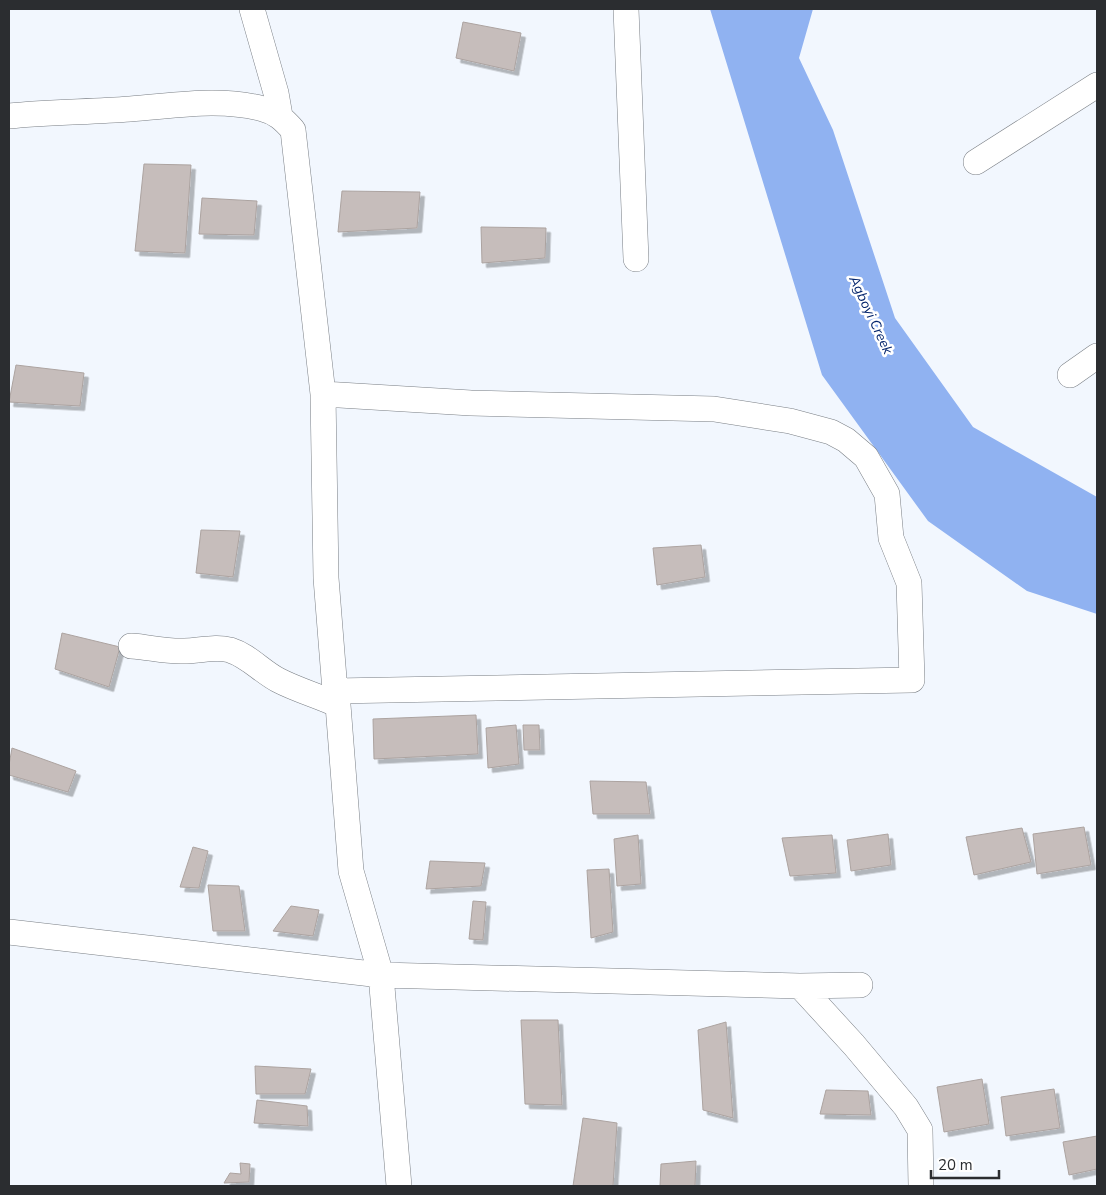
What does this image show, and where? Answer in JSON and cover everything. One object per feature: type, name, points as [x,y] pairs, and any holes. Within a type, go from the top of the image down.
[{"type":"street","points":[[252,9],[276,93],[280,116]]},
{"type":"street","points":[[626,9],[636,259]]},
{"type":"street","points":[[976,162],[1097,85]]},
{"type":"street","points":[[9,116],[64,111],[135,109],[189,103],[245,105],[264,109],[280,116],[293,130],[323,394],[326,578],[351,872],[381,975],[399,1186]]},
{"type":"street","points":[[1070,375],[1097,356]]},
{"type":"street","points":[[131,646],[150,647],[168,651],[228,650],[247,657],[265,673],[287,685],[312,694],[336,698],[912,680],[909,583],[891,538],[887,494],[866,457],[846,440],[831,432],[790,421],[714,409],[471,404],[323,394]]},
{"type":"street","points":[[9,932],[381,975],[800,986],[860,985]]},
{"type":"street","points":[[800,986],[854,1046],[920,1130],[921,1186]]},
{"type":"water","name":"Agboyi Creek","points":[[710,9],[813,9],[799,58],[833,130],[895,318],[973,427],[1097,497],[1097,614],[1027,591],[928,521],[822,375]]},
{"type":"building","points":[[463,22],[521,33],[514,71],[456,58]]},
{"type":"building","points":[[144,164],[191,165],[185,253],[135,251]]},
{"type":"building","points":[[342,191],[420,192],[417,228],[338,232]]},
{"type":"building","points":[[202,198],[257,201],[254,235],[199,234]]},
{"type":"building","points":[[481,227],[546,228],[545,258],[482,263]]},
{"type":"building","points":[[16,365],[84,373],[80,406],[9,402]]},
{"type":"building","points":[[201,530],[240,531],[233,577],[196,573]]},
{"type":"building","points":[[701,545],[705,577],[657,585],[653,548]]},
{"type":"building","points":[[62,633],[120,647],[109,687],[55,669]]},
{"type":"building","points":[[476,715],[478,754],[374,759],[373,719]]},
{"type":"building","points":[[516,725],[519,764],[488,768],[486,728]]},
{"type":"building","points":[[523,725],[539,725],[540,750],[524,750]]},
{"type":"building","points":[[12,748],[76,771],[68,792],[9,775]]},
{"type":"building","points":[[590,781],[646,782],[650,814],[593,814]]},
{"type":"building","points":[[1084,827],[1091,865],[1037,874],[1033,834]]},
{"type":"building","points":[[1022,828],[1031,862],[974,875],[966,837]]},
{"type":"building","points":[[888,834],[891,865],[851,871],[847,840]]},
{"type":"building","points":[[638,835],[641,884],[617,886],[614,839]]},
{"type":"building","points":[[832,835],[836,873],[790,876],[782,838]]},
{"type":"building","points":[[193,847],[208,851],[199,888],[180,887]]},
{"type":"building","points":[[430,861],[485,863],[481,886],[426,889]]},
{"type":"building","points":[[609,869],[613,932],[591,938],[587,870]]},
{"type":"building","points":[[208,885],[239,886],[245,931],[213,931]]},
{"type":"building","points":[[473,901],[486,902],[483,940],[469,939]]},
{"type":"building","points":[[291,906],[319,910],[313,936],[273,931]]},
{"type":"building","points":[[521,1020],[558,1020],[562,1105],[525,1104]]},
{"type":"building","points":[[726,1022],[733,1118],[703,1110],[698,1030]]},
{"type":"building","points":[[255,1066],[311,1069],[305,1094],[256,1094]]},
{"type":"building","points":[[982,1079],[989,1124],[944,1132],[937,1087]]},
{"type":"building","points":[[1054,1089],[1060,1128],[1006,1136],[1001,1097]]},
{"type":"building","points":[[826,1090],[868,1091],[871,1115],[820,1114]]},
{"type":"building","points":[[257,1100],[307,1106],[308,1126],[254,1123]]},
{"type":"building","points":[[583,1118],[617,1123],[613,1186],[573,1186]]},
{"type":"building","points":[[1097,1136],[1097,1169],[1069,1175],[1063,1142]]},
{"type":"building","points":[[696,1161],[695,1186],[660,1186],[661,1164]]},
{"type":"building","points":[[240,1163],[250,1164],[249,1182],[224,1183],[230,1173],[241,1174]]}]
